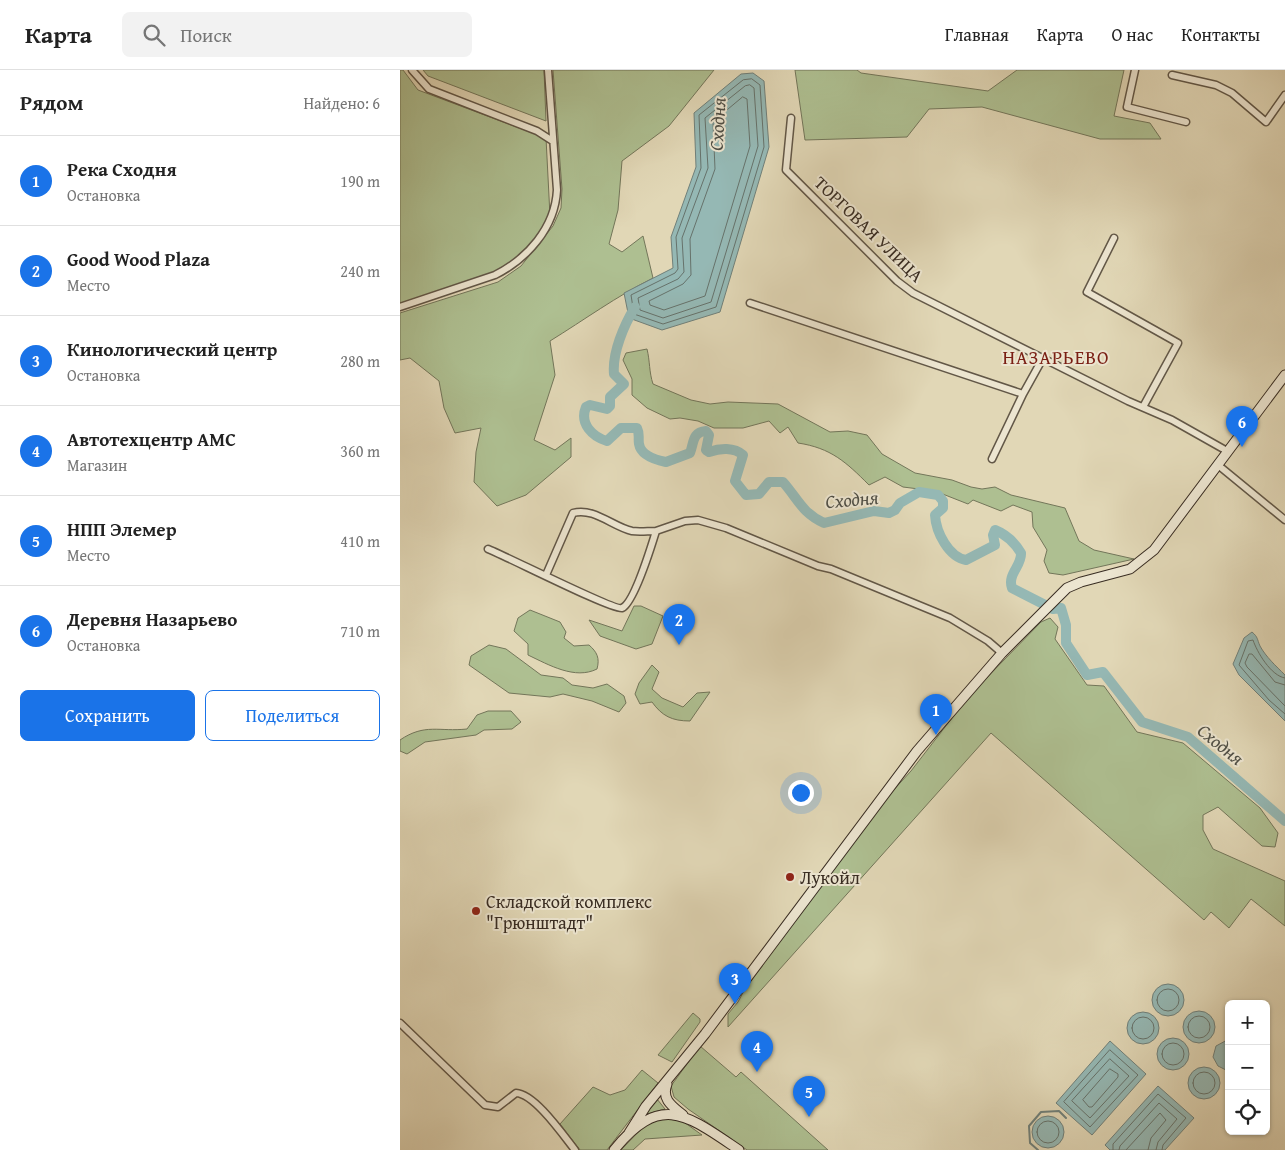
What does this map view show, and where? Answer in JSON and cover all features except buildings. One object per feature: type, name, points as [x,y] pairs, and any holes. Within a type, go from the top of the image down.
[{"type":"street","points":[[412,70],[429,88],[537,131],[552,140]]},
{"type":"street","points":[[400,307],[495,276],[525,254],[549,223],[556,207],[555,149],[552,140],[548,70]]},
{"type":"street","points":[[1135,70],[1126,107],[1186,122]]},
{"type":"street","points":[[1172,74],[1216,85],[1232,93],[1266,122],[1285,95]]},
{"type":"street","name":"ТОРГОВАЯ УЛИЦА","points":[[792,118],[786,170],[896,281],[913,293],[1172,420],[1227,451]]},
{"type":"street","points":[[1114,238],[1087,292],[1178,344],[1143,407]]},
{"type":"street","points":[[750,303],[1023,394]]},
{"type":"street","points":[[992,459],[1023,394],[1043,358]]},
{"type":"street","points":[[614,1150],[629,1133],[646,1106],[668,1082],[917,751],[1002,653],[1067,588],[1081,582],[1130,569],[1154,550],[1285,375]]},
{"type":"street","points":[[1218,465],[1285,520]]},
{"type":"street","points":[[546,575],[573,513],[580,511],[598,516],[632,531],[656,530],[685,521],[698,520],[726,528],[950,618],[988,641],[1002,653]]},
{"type":"street","points":[[488,549],[609,605],[622,608],[626,605],[649,554],[656,530]]},
{"type":"street","points":[[400,1023],[485,1105],[498,1107],[516,1093],[524,1094],[552,1122],[575,1150]]},
{"type":"street","points":[[668,1082],[664,1091],[666,1099],[685,1117]]},
{"type":"street","points":[[629,1133],[653,1116],[668,1114],[685,1117],[707,1128],[739,1150]]},
{"type":"green space","points":[[400,70],[403,70],[418,90],[546,138],[550,216],[533,242],[500,272],[400,304]]},
{"type":"green space","points":[[423,70],[544,70],[546,121],[428,76]]},
{"type":"green space","points":[[553,70],[714,70],[669,126],[622,161],[618,210],[609,244],[622,252],[643,236],[653,278],[614,300],[550,341],[555,375],[534,440],[555,450],[571,438],[571,457],[526,495],[497,506],[474,482],[476,452],[481,428],[455,433],[444,408],[439,381],[410,358],[400,360],[400,313],[498,282],[521,266],[553,226],[561,208],[562,189]]},
{"type":"green space","points":[[795,70],[857,70],[861,73],[988,91],[1017,70],[1124,70],[1114,116],[1150,123],[1161,139],[1100,139],[982,107],[929,109],[907,137],[805,140]]},
{"type":"green space","points":[[647,349],[653,384],[691,400],[710,404],[728,402],[778,404],[830,432],[848,431],[867,435],[882,454],[915,473],[952,480],[982,489],[995,487],[1011,495],[1065,508],[1079,541],[1094,550],[1134,559],[1063,575],[1049,573],[1044,561],[1047,550],[1033,527],[1032,512],[1013,505],[1001,511],[973,500],[968,504],[935,491],[903,487],[885,477],[869,485],[853,469],[837,457],[820,448],[798,443],[788,427],[780,433],[769,421],[743,428],[714,428],[698,421],[680,418],[670,419],[647,408],[632,395],[632,379],[623,360],[626,353]]},
{"type":"green space","points":[[634,606],[641,606],[663,616],[652,644],[636,649],[600,636],[589,620],[622,631]]},
{"type":"green space","points":[[530,610],[560,622],[566,632],[564,638],[574,646],[589,645],[597,656],[597,669],[589,672],[571,672],[553,667],[528,655],[528,644],[514,631],[518,618]]},
{"type":"green space","points":[[1050,618],[1058,627],[1055,639],[1087,685],[1104,686],[1137,732],[1183,743],[1260,808],[1278,833],[1275,847],[1262,846],[1218,807],[1203,815],[1203,830],[1213,849],[1285,881],[1285,926],[1251,899],[1229,928],[1211,912],[1204,920],[991,733],[728,1027],[728,1014],[738,1002],[746,987],[890,794],[911,771],[969,696],[1041,622]]},
{"type":"green space","points":[[489,645],[506,649],[541,675],[563,678],[572,685],[593,688],[607,684],[624,696],[626,703],[619,712],[592,701],[563,694],[550,697],[509,693],[469,665],[471,656]]},
{"type":"green space","points":[[652,665],[659,672],[652,689],[662,698],[683,707],[697,693],[710,692],[690,721],[668,717],[652,702],[640,704],[635,694],[639,683]]},
{"type":"green space","points":[[488,711],[511,711],[521,722],[512,729],[484,730],[476,735],[425,742],[407,754],[400,751],[400,740],[409,735],[432,729],[467,729],[477,715]]},
{"type":"green space","points":[[693,1013],[700,1019],[700,1022],[672,1062],[658,1055]]},
{"type":"green space","points":[[700,1046],[736,1077],[741,1072],[828,1150],[747,1150],[688,1109],[674,1097],[671,1086]]},
{"type":"green space","points":[[642,1070],[658,1083],[607,1150],[580,1150],[560,1124],[593,1087],[610,1095],[625,1090]]},
{"type":"green space","points":[[657,1099],[665,1109],[647,1114],[646,1113]]},
{"type":"green space","points":[[664,1117],[681,1120],[702,1135],[645,1139],[633,1150],[621,1150],[646,1124]]},
{"type":"water","points":[[753,73],[764,81],[769,147],[720,312],[662,330],[629,318],[624,293],[673,268],[671,237],[696,167],[694,113],[741,74]]},
{"type":"water","points":[[1252,632],[1265,654],[1285,675],[1285,721],[1239,675],[1233,664],[1244,638]]},
{"type":"water","points":[[1168,984],[1174,985],[1179,989],[1183,994],[1183,1006],[1179,1011],[1174,1015],[1168,1016],[1162,1015],[1157,1011],[1153,1006],[1152,1000],[1153,994],[1157,989],[1162,985]]},
{"type":"water","points":[[1199,1011],[1205,1012],[1210,1016],[1214,1021],[1214,1033],[1210,1038],[1205,1042],[1199,1043],[1193,1042],[1188,1038],[1184,1033],[1183,1027],[1184,1021],[1188,1016],[1193,1012]]},
{"type":"water","points":[[1143,1012],[1149,1013],[1154,1017],[1158,1022],[1158,1034],[1154,1039],[1149,1043],[1143,1044],[1137,1043],[1132,1039],[1128,1034],[1127,1028],[1128,1022],[1132,1017],[1137,1013]]},
{"type":"water","points":[[1173,1038],[1179,1039],[1184,1043],[1188,1048],[1188,1060],[1184,1065],[1179,1069],[1173,1070],[1167,1069],[1162,1065],[1158,1060],[1157,1054],[1158,1048],[1162,1043],[1167,1039]]},
{"type":"water","points":[[1110,1041],[1146,1074],[1092,1135],[1056,1103]]},
{"type":"water","points":[[1225,1041],[1225,1070],[1218,1066],[1213,1057],[1216,1046]]},
{"type":"water","points":[[1204,1067],[1210,1068],[1215,1072],[1219,1077],[1219,1089],[1215,1094],[1210,1098],[1204,1099],[1198,1098],[1193,1094],[1189,1089],[1188,1083],[1189,1077],[1193,1072],[1198,1068]]},
{"type":"water","points":[[1158,1086],[1194,1118],[1165,1150],[1110,1150],[1105,1145]]},
{"type":"water","points":[[1048,1116],[1054,1117],[1059,1121],[1063,1126],[1063,1138],[1059,1143],[1054,1147],[1048,1148],[1042,1147],[1037,1143],[1033,1138],[1032,1132],[1033,1126],[1037,1121],[1042,1117]]},
{"type":"waterway","name":"Сходня","points":[[635,307],[623,331],[615,357],[614,374],[624,384],[610,397],[610,406],[607,409],[590,405],[586,407],[584,419],[592,433],[607,441],[621,428],[637,428],[639,444],[643,452],[654,459],[666,462],[690,453],[698,433],[706,431],[709,435],[706,450],[709,452],[727,449],[743,455],[735,481],[746,495],[759,494],[769,482],[783,482],[805,510],[824,523],[874,511],[889,513],[895,510],[900,503],[919,492],[938,495],[943,501],[943,508],[935,515],[936,522],[944,543],[954,554],[966,560],[995,545],[993,535],[995,530],[1006,536],[1021,553],[1021,558],[1011,578],[1012,588],[1053,609],[1061,608],[1066,625],[1066,643],[1087,675],[1103,672],[1142,722],[1188,737],[1285,821]]},
{"type":"waterway","points":[[1038,1150],[1030,1143],[1029,1126],[1041,1112],[1059,1111],[1066,1118]]},
{"type":"place","name":"Деревня Назарьево","points":[[1242,447]]},
{"type":"place","name":"Good Wood Plaza","points":[[679,645]]},
{"type":"place","name":"Река Сходня","points":[[936,735]]},
{"type":"place","name":"Лукойл","points":[[790,877]]},
{"type":"place","name":"Складской комплекс \"Грюнштадт\"","points":[[476,911]]},
{"type":"place","name":"Кинологический центр","points":[[735,1004]]},
{"type":"place","name":"Автотехцентр АМС","points":[[757,1072]]},
{"type":"place","name":"НПП Элемер","points":[[809,1117]]},
{"type":"district","name":"НАЗАРЬЕВО","points":[[1056,357]]}]
